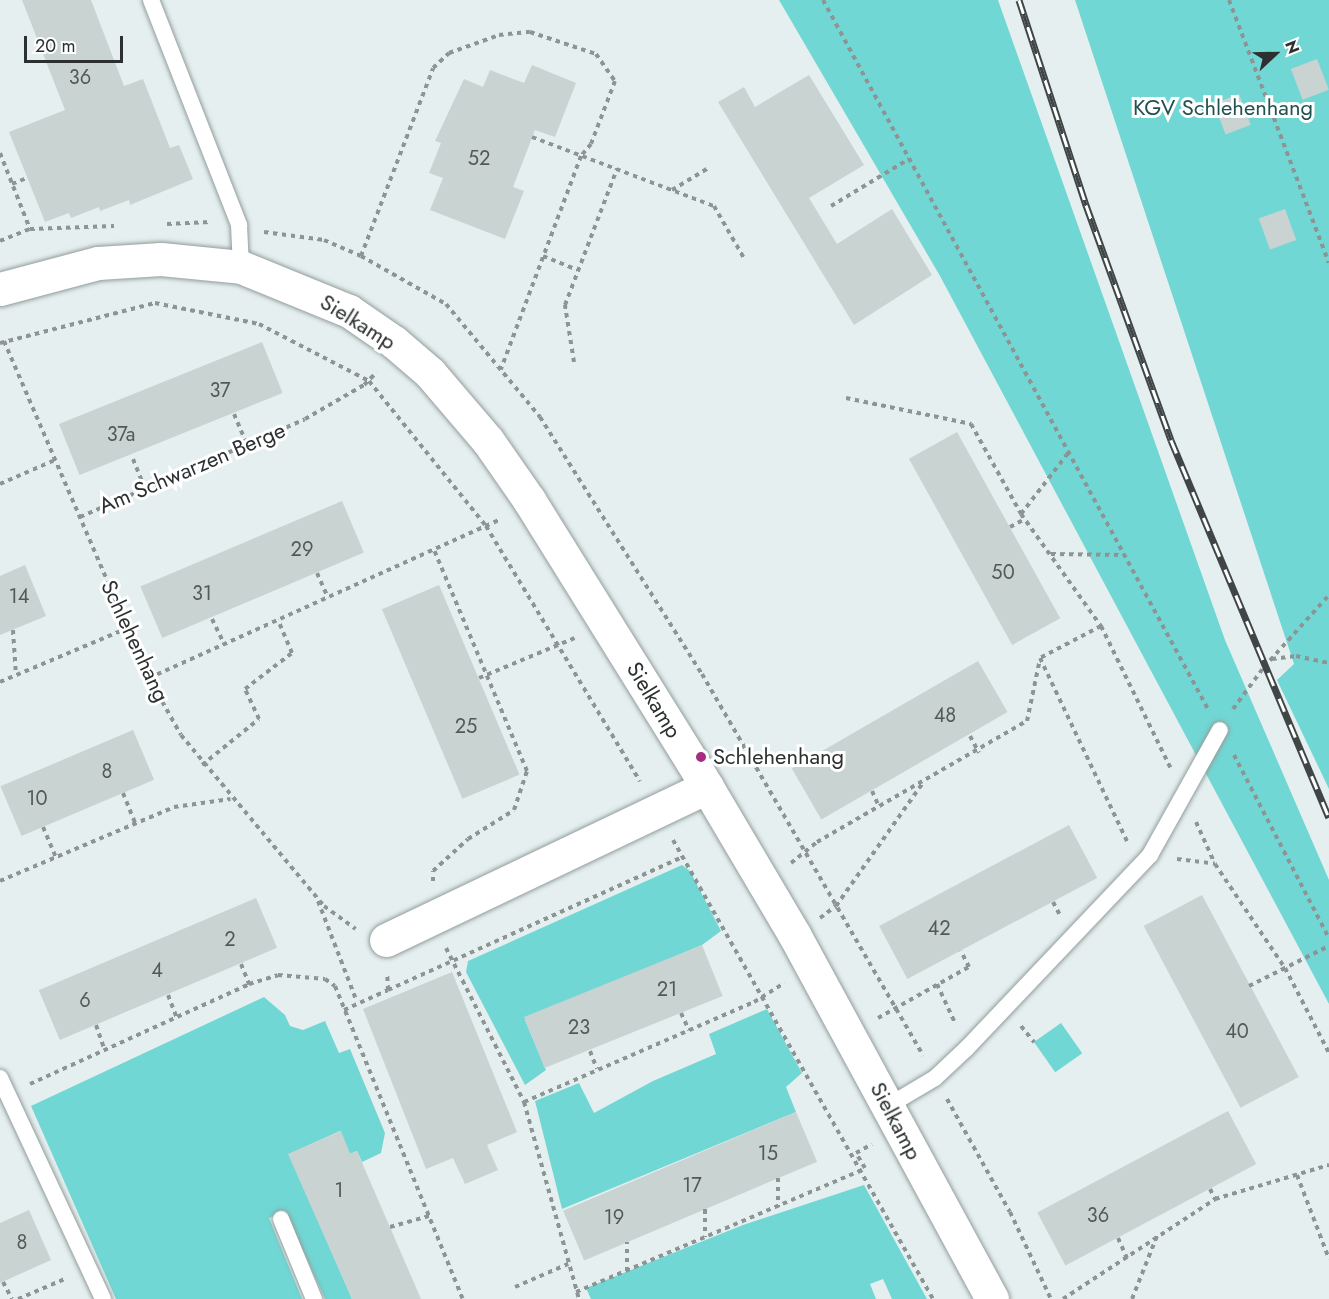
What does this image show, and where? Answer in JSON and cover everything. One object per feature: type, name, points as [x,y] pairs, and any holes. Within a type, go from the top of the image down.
[{"type":"street","points":[[0,289],[98,263],[161,259],[241,267]]},
{"type":"street","name":"Sielkamp","points":[[241,267],[349,311],[394,342],[455,400],[532,504],[707,787],[795,936],[992,1299]]},
{"type":"street","points":[[386,940],[707,787]]},
{"type":"lane","points":[[151,0],[239,225],[241,267]]},
{"type":"lane","points":[[888,1106],[935,1078],[967,1048],[1149,855],[1185,798],[1220,730]]},
{"type":"lane","points":[[0,1078],[103,1299]]},
{"type":"lane","points":[[280,1219],[314,1299]]},
{"type":"path","points":[[823,0],[1220,730],[1329,938]]},
{"type":"path","points":[[1229,0],[1329,263]]},
{"type":"path","points":[[361,256],[433,68],[449,53],[499,35],[530,32],[596,54],[615,81],[591,144],[581,156],[501,370]]},
{"type":"path","points":[[532,137],[714,206],[745,260]]},
{"type":"path","points":[[0,153],[30,230]]},
{"type":"path","points":[[831,206],[909,159]]},
{"type":"path","points":[[672,190],[710,167]]},
{"type":"path","points":[[574,362],[565,305],[617,169]]},
{"type":"path","points":[[12,184],[27,178]]},
{"type":"path","points":[[543,256],[577,270]]},
{"type":"path","points":[[2,342],[154,303],[259,324],[369,381],[489,525],[642,784]]},
{"type":"path","name":"Schlehenhang","points":[[2,342],[149,678],[202,765],[324,906],[352,928]]},
{"type":"path","name":"Am Schwarzen Berge","points":[[80,517],[305,419],[374,376]]},
{"type":"path","points":[[846,398],[971,424],[1022,514],[1101,626],[1215,864],[1285,968],[1329,1053]]},
{"type":"path","points":[[234,414],[247,444]]},
{"type":"path","points":[[1022,514],[1069,452]]},
{"type":"path","points":[[133,459],[145,489]]},
{"type":"path","points":[[0,484],[55,460]]},
{"type":"path","points":[[1010,527],[1026,519]]},
{"type":"path","points":[[149,678],[489,525]]},
{"type":"path","points":[[434,550],[527,771],[514,810],[468,839],[433,871],[432,919],[524,1102],[579,1299]]},
{"type":"path","points":[[1051,554],[1125,555]]},
{"type":"path","points":[[317,573],[328,598]]},
{"type":"path","points":[[1220,730],[1271,659],[1329,595]]},
{"type":"path","points":[[212,618],[224,644]]},
{"type":"path","points":[[202,765],[259,719],[244,689],[292,653],[278,620]]},
{"type":"path","points":[[1040,658],[1101,626]]},
{"type":"path","points":[[0,682],[128,628]]},
{"type":"path","points":[[13,630],[16,675]]},
{"type":"path","points":[[479,678],[486,672],[559,644]]},
{"type":"path","points":[[1271,659],[1296,656],[1329,663]]},
{"type":"path","points":[[798,860],[818,842],[979,753],[1027,722],[1040,658]]},
{"type":"path","points":[[1040,658],[1131,848],[1149,855],[1215,864]]},
{"type":"path","points":[[970,736],[979,753]]},
{"type":"path","points":[[795,936],[836,906],[923,782]]},
{"type":"path","points":[[872,791],[879,807]]},
{"type":"path","points":[[123,793],[135,824]]},
{"type":"path","points":[[0,881],[174,807],[231,799]]},
{"type":"path","points":[[43,827],[56,858]]},
{"type":"path","points":[[672,838],[765,996],[933,1299]]},
{"type":"path","points":[[344,1010],[357,1002],[683,857]]},
{"type":"path","points":[[316,897],[357,1002]]},
{"type":"path","points":[[386,940],[388,990]]},
{"type":"path","points":[[1249,986],[1329,946]]},
{"type":"path","points":[[886,1014],[969,967],[961,951]]},
{"type":"path","points":[[241,964],[249,984]]},
{"type":"path","points":[[27,1085],[249,984],[278,975],[325,979],[335,986],[463,1299]]},
{"type":"path","points":[[524,1102],[765,996],[784,983]]},
{"type":"path","points":[[937,984],[955,1023]]},
{"type":"path","points":[[168,995],[177,1018]]},
{"type":"path","points":[[681,1013],[689,1030]]},
{"type":"path","points":[[96,1025],[104,1048]]},
{"type":"path","points":[[590,1051],[597,1069]]},
{"type":"path","points":[[866,1168],[856,1153],[875,1142]]},
{"type":"path","points":[[1063,1299],[1127,1258],[1158,1234],[1215,1200],[1329,1165]]},
{"type":"path","points":[[576,1292],[860,1171]]},
{"type":"path","points":[[1297,1174],[1329,1259]]},
{"type":"path","points":[[778,1178],[778,1207]]},
{"type":"path","points":[[1210,1189],[1215,1200]]},
{"type":"path","points":[[705,1209],[705,1237]]},
{"type":"path","points":[[390,1227],[429,1216]]},
{"type":"path","points":[[1132,1299],[1158,1234]]},
{"type":"path","points":[[1118,1238],[1127,1258]]},
{"type":"path","points":[[627,1242],[627,1270]]},
{"type":"path","points":[[515,1287],[568,1264]]},
{"type":"path","points":[[18,1299],[89,1268]]},
{"type":"path","points":[[3,1282],[12,1299]]},
{"type":"green space","points":[[779,0],[998,0],[1225,640],[1329,880],[1329,1004],[940,276]]},
{"type":"green space","name":"KGV Schlehenhang","points":[[1075,0],[1329,0],[1329,789],[1277,680],[1294,664]]},
{"type":"green space","points":[[682,865],[690,871],[721,931],[702,945],[525,1020],[546,1070],[525,1085],[466,972],[468,961]]},
{"type":"green space","points":[[264,997],[285,1015],[290,1026],[303,1030],[325,1021],[339,1053],[350,1049],[385,1133],[381,1153],[362,1162],[357,1151],[350,1154],[340,1131],[289,1154],[352,1299],[325,1299],[285,1211],[269,1218],[302,1299],[116,1299],[31,1106]]},
{"type":"green space","points":[[767,1009],[802,1073],[786,1087],[796,1112],[562,1209],[535,1101],[579,1083],[594,1113],[653,1081],[716,1054],[709,1034]]},
{"type":"green space","points":[[1061,1023],[1082,1053],[1055,1072],[1034,1042]]},
{"type":"green space","points":[[864,1185],[927,1299],[892,1299],[883,1279],[870,1284],[876,1299],[591,1299],[586,1288],[743,1225]]},
{"type":"building","points":[[22,0],[91,0],[124,86],[143,79],[170,148],[179,145],[193,179],[130,205],[129,200],[100,211],[99,207],[71,218],[69,213],[45,222],[9,132],[65,110]]},
{"type":"building","points":[[1317,59],[1329,90],[1303,100],[1291,69]]},
{"type":"building","points":[[532,65],[576,83],[555,137],[535,130],[513,187],[524,191],[505,239],[430,210],[443,178],[429,173],[441,143],[435,141],[464,79],[483,87],[490,70],[524,83]]},
{"type":"building","points":[[809,75],[864,165],[809,198],[837,244],[892,209],[932,275],[854,325],[718,102],[744,87],[755,107]]},
{"type":"building","points":[[1239,94],[1251,125],[1226,134],[1214,104]]},
{"type":"building","points":[[1285,209],[1296,240],[1270,250],[1259,219]]},
{"type":"building","points":[[262,342],[283,393],[80,475],[59,424]]},
{"type":"building","points":[[957,432],[1060,618],[1012,645],[909,459]]},
{"type":"building","points":[[342,501],[364,553],[162,638],[140,587]]},
{"type":"building","points":[[25,565],[46,616],[0,635],[0,576]]},
{"type":"building","points":[[439,585],[519,775],[462,799],[382,609]]},
{"type":"building","points":[[978,661],[1008,712],[821,820],[792,768]]},
{"type":"building","points":[[133,730],[154,780],[22,836],[0,786]]},
{"type":"building","points":[[1069,825],[1097,878],[907,979],[879,926]]},
{"type":"building","points":[[1202,895],[1299,1077],[1240,1108],[1144,926]]},
{"type":"building","points":[[256,898],[277,948],[60,1040],[39,990]]},
{"type":"building","points":[[702,945],[723,996],[545,1068],[524,1017]]},
{"type":"building","points":[[452,972],[517,1132],[487,1145],[498,1170],[465,1184],[453,1158],[426,1169],[363,1009]]},
{"type":"building","points":[[1228,1111],[1256,1164],[1065,1265],[1037,1212]]},
{"type":"building","points":[[796,1112],[817,1162],[584,1261],[563,1211]]},
{"type":"building","points":[[341,1131],[350,1154],[357,1151],[421,1299],[352,1299],[288,1154]]},
{"type":"building","points":[[29,1210],[51,1260],[0,1283],[0,1223]]},
{"type":"railway","points":[[1019,0],[1086,205],[1171,440],[1329,817]]},
{"type":"place","name":"Schlehenhang","points":[[701,757]]}]
